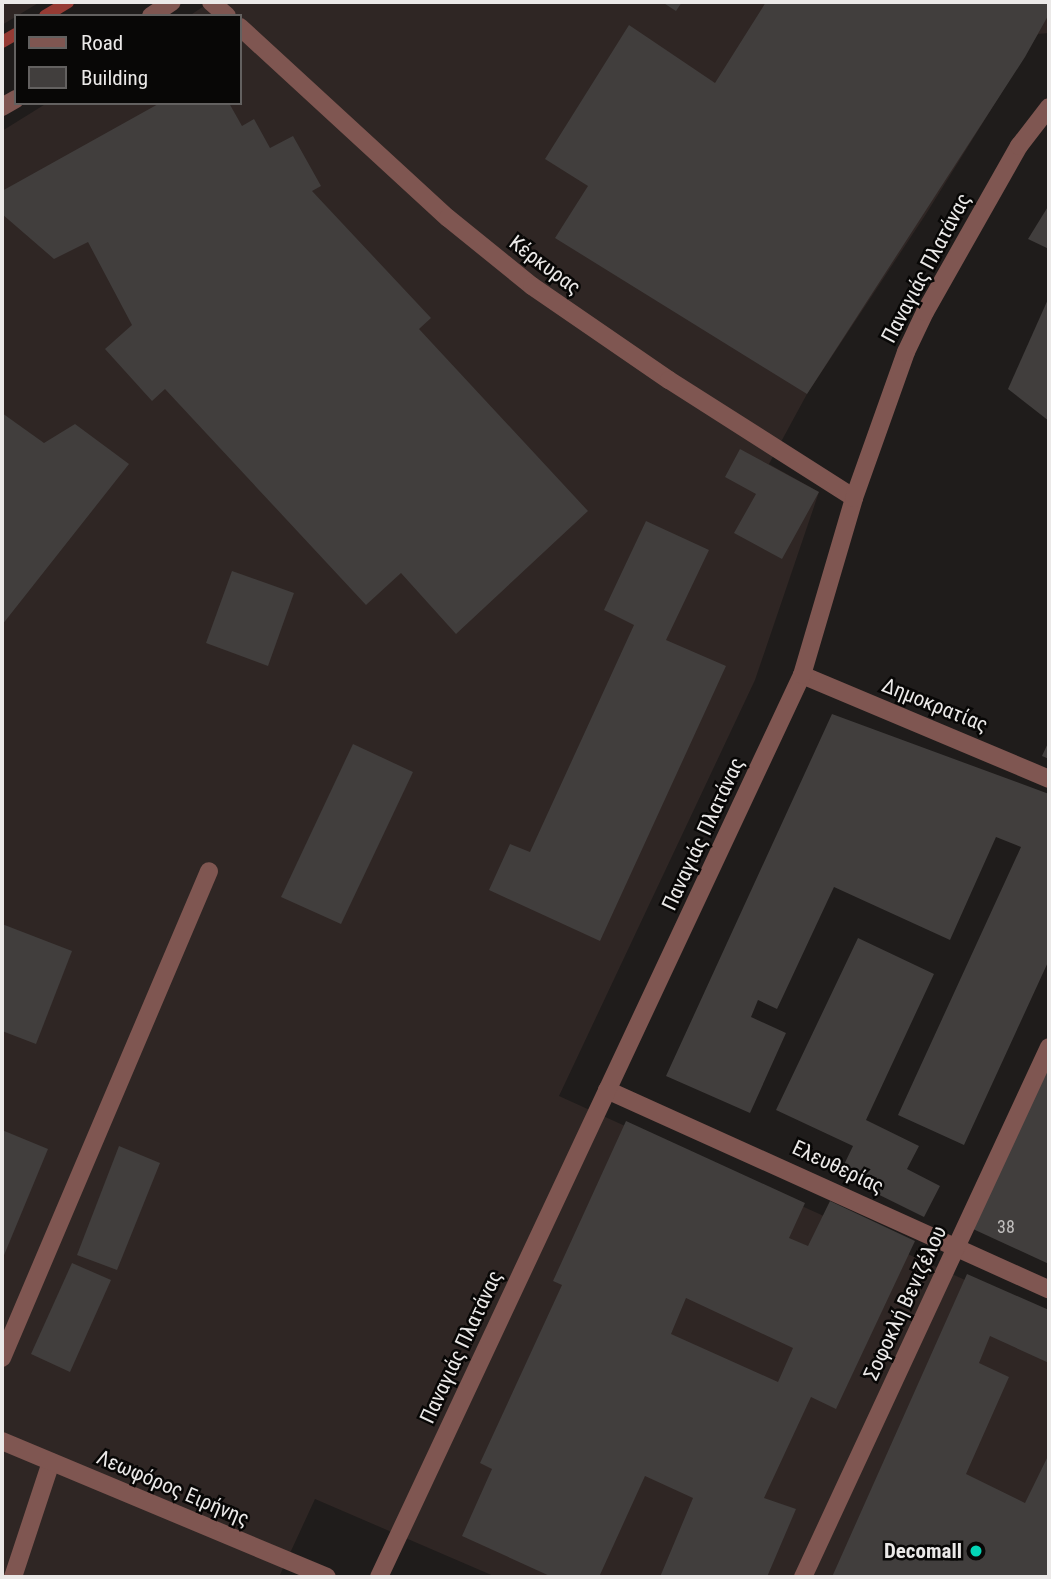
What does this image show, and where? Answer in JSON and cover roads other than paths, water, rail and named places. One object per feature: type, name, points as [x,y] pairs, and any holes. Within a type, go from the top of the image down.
[{"type":"street","points":[[154,14],[172,2]]},
{"type":"street","points":[[211,2],[225,14]]},
{"type":"street","name":"Κέρκυρας","points":[[242,29],[448,218],[532,286],[669,380],[854,498]]},
{"type":"street","name":"Παναγιάς Πλατάνας","points":[[379,1577],[802,676],[854,498],[887,401],[925,312],[1019,146],[1049,107]]},
{"type":"street","name":"Δημοκρατίας","points":[[802,676],[1049,779]]},
{"type":"street","points":[[2,1358],[209,871]]},
{"type":"street","name":"Σοφοκλή Βενιζέλου","points":[[803,1577],[1049,1047]]},
{"type":"street","name":"Ελευθερίας","points":[[607,1090],[1049,1290]]},
{"type":"street","name":"Λεωφόρος Ειρήνης","points":[[2,1441],[317,1575]]},
{"type":"street","points":[[13,1577],[51,1462]]},
{"type":"waterway","points":[[48,14],[68,2]]},
{"type":"waterway","points":[[2,42],[14,35]]},
{"type":"place","name":"Decomall","points":[[976,1551]]}]
